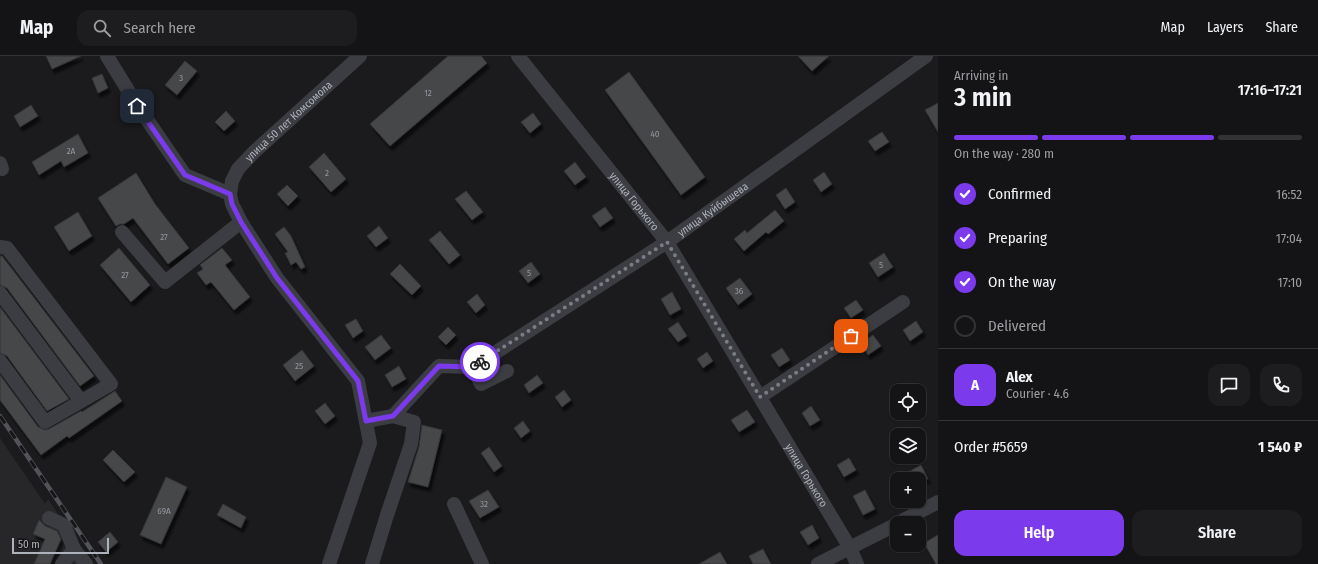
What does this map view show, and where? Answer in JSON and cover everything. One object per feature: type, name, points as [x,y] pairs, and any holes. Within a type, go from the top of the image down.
[{"type":"street","points":[[107,56],[137,106],[185,175],[230,194],[232,204],[241,222],[277,278],[358,381],[370,443],[329,564]]},
{"type":"street","name":"улица 50 лет Комсомола","points":[[230,194],[232,181],[238,169],[254,152],[360,56]]},
{"type":"street","name":"улица Горького","points":[[518,56],[667,242],[850,548],[857,564]]},
{"type":"street","name":"улица Куйбышева","points":[[473,367],[667,242],[922,57]]},
{"type":"street","points":[[122,232],[165,282],[241,222]]},
{"type":"street","points":[[0,247],[7,248],[111,384],[45,422],[0,361]]},
{"type":"street","points":[[0,293],[81,401]]},
{"type":"street","points":[[760,397],[903,302]]},
{"type":"street","points":[[393,416],[439,366],[473,367],[481,384],[507,371]]},
{"type":"street","points":[[366,421],[393,416],[414,422],[411,444],[372,564]]},
{"type":"street","points":[[911,516],[938,502]]},
{"type":"street","points":[[454,504],[482,564]]},
{"type":"street","points":[[49,518],[64,525],[74,549],[86,564]]},
{"type":"street","points":[[818,564],[890,527]]},
{"type":"street","points":[[62,564],[74,549]]},
{"type":"shaded area","points":[[0,438],[45,504],[48,499],[91,564],[0,564]]},
{"type":"building","points":[[46,56],[81,56],[52,69]]},
{"type":"building","points":[[448,56],[481,56],[487,63],[390,146],[370,124]]},
{"type":"building","points":[[798,56],[829,56],[812,71]]},
{"type":"building","points":[[185,61],[197,71],[177,95],[165,85]]},
{"type":"building","points":[[629,72],[705,177],[681,195],[605,90]]},
{"type":"building","points":[[102,74],[108,88],[98,93],[92,78]]},
{"type":"building","points":[[938,103],[938,132],[925,110]]},
{"type":"building","points":[[31,105],[38,116],[20,127],[14,116]]},
{"type":"building","points":[[226,111],[235,121],[224,131],[215,122]]},
{"type":"building","points":[[533,113],[541,124],[530,133],[521,122]]},
{"type":"building","points":[[882,132],[889,142],[875,151],[868,141]]},
{"type":"building","points":[[78,134],[88,153],[64,167],[61,161],[39,175],[32,162]]},
{"type":"building","points":[[324,153],[346,179],[331,192],[309,167]]},
{"type":"building","points":[[575,162],[586,177],[575,185],[564,171]]},
{"type":"building","points":[[824,172],[832,184],[821,192],[813,180]]},
{"type":"building","points":[[136,173],[155,204],[189,248],[168,264],[133,218],[124,224],[116,226],[98,198]]},
{"type":"building","points":[[287,185],[298,196],[288,206],[277,194]]},
{"type":"building","points":[[786,188],[795,202],[785,209],[776,195]]},
{"type":"building","points":[[466,191],[483,212],[472,220],[455,199]]},
{"type":"building","points":[[605,207],[613,218],[600,227],[592,216]]},
{"type":"building","points":[[775,210],[784,221],[768,234],[766,232],[744,251],[734,239],[745,230],[747,233]]},
{"type":"building","points":[[78,212],[92,236],[69,251],[54,227]]},
{"type":"building","points":[[379,226],[388,238],[376,247],[367,236]]},
{"type":"building","points":[[284,227],[291,236],[305,267],[301,269],[296,262],[291,265],[285,253],[288,252],[275,234]]},
{"type":"building","points":[[440,231],[460,255],[449,264],[429,240]]},
{"type":"building","points":[[119,248],[150,285],[131,302],[100,265]]},
{"type":"building","points":[[222,248],[232,260],[225,265],[250,297],[234,310],[211,282],[206,285],[197,273],[203,269],[200,265]]},
{"type":"building","points":[[884,253],[893,267],[878,277],[869,263]]},
{"type":"building","points":[[0,256],[2,256],[94,376],[80,386],[7,288],[0,285]]},
{"type":"building","points":[[531,262],[540,274],[528,283],[519,271]]},
{"type":"building","points":[[400,264],[421,286],[412,295],[390,274]]},
{"type":"building","points":[[740,278],[752,294],[738,305],[726,288]]},
{"type":"building","points":[[672,292],[681,309],[670,315],[661,299]]},
{"type":"building","points":[[477,294],[485,305],[476,313],[467,302]]},
{"type":"building","points":[[856,300],[863,310],[851,318],[844,308]]},
{"type":"building","points":[[0,307],[69,399],[47,411],[7,356],[0,353]]},
{"type":"building","points":[[356,319],[363,331],[353,338],[345,325]]},
{"type":"building","points":[[916,321],[923,332],[910,341],[903,330]]},
{"type":"building","points":[[678,322],[687,336],[678,342],[668,329]]},
{"type":"building","points":[[448,327],[456,335],[446,345],[438,337]]},
{"type":"building","points":[[381,335],[391,348],[375,360],[365,347]]},
{"type":"building","points":[[873,335],[881,346],[868,355],[861,343]]},
{"type":"building","points":[[782,348],[790,360],[779,367],[771,355]]},
{"type":"building","points":[[302,350],[314,366],[295,381],[283,365]]},
{"type":"building","points":[[707,352],[713,361],[703,368],[697,359]]},
{"type":"building","points":[[399,366],[406,379],[392,387],[385,375]]},
{"type":"building","points":[[0,375],[38,427],[45,430],[81,411],[82,412],[115,391],[122,401],[69,438],[67,436],[41,455],[0,400]]},
{"type":"building","points":[[537,375],[543,383],[529,393],[524,385]]},
{"type":"building","points":[[564,390],[571,400],[562,407],[555,397]]},
{"type":"building","points":[[325,403],[335,416],[325,424],[315,411]]},
{"type":"building","points":[[811,406],[820,420],[810,426],[802,413]]},
{"type":"building","points":[[747,410],[755,422],[739,432],[731,420]]},
{"type":"building","points":[[523,421],[530,431],[521,438],[514,428]]},
{"type":"building","points":[[422,425],[442,430],[428,487],[408,482],[419,447]]},
{"type":"building","points":[[489,447],[502,466],[494,472],[481,453]]},
{"type":"building","points":[[113,450],[135,472],[124,482],[103,460]]},
{"type":"building","points":[[849,458],[856,470],[844,477],[837,465]]},
{"type":"building","points":[[921,465],[924,472],[908,472]]},
{"type":"building","points":[[166,477],[187,487],[161,544],[140,535]]},
{"type":"building","points":[[488,490],[499,507],[480,518],[469,501]]},
{"type":"building","points":[[865,490],[875,509],[863,515],[853,496]]},
{"type":"building","points":[[223,504],[246,517],[241,528],[217,515]]},
{"type":"building","points":[[39,520],[45,526],[57,531],[61,539],[50,564],[34,564],[45,539],[33,534]]},
{"type":"building","points":[[812,525],[819,538],[808,545],[800,532]]},
{"type":"building","points":[[110,532],[118,542],[106,552],[98,542]]},
{"type":"building","points":[[938,535],[938,564],[936,564],[926,546],[926,542]]},
{"type":"building","points":[[763,549],[771,564],[753,564],[749,556]]},
{"type":"building","points":[[720,552],[727,564],[699,564]]},
{"type":"railway","points":[[0,416],[101,564]]},
{"type":"way so far","points":[[480,362],[667,242],[760,397],[851,336]]},
{"type":"route","points":[[137,106],[185,175],[230,194],[232,204],[241,222],[277,278],[358,381],[366,421],[393,416],[439,366],[473,367],[480,362]]}]
